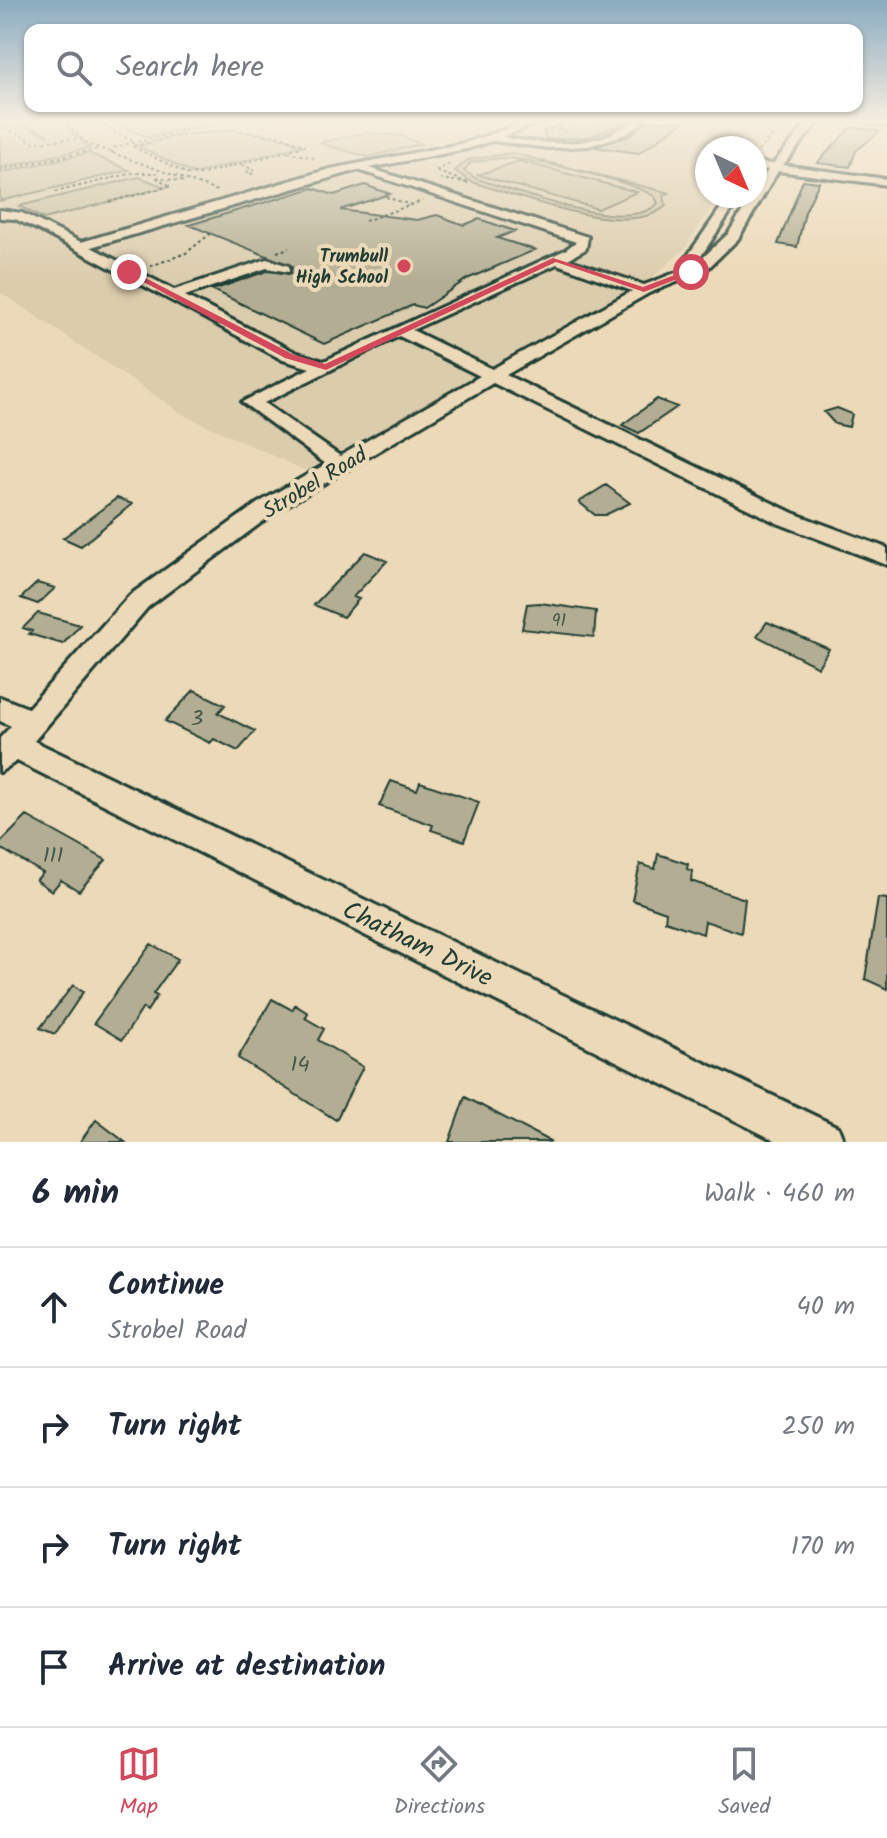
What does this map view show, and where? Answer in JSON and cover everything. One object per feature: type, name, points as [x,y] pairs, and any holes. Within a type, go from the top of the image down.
[{"type":"street","points":[[80,246],[323,174]]},
{"type":"street","points":[[340,465],[251,402],[556,259],[581,246],[583,240],[440,188],[386,174]]},
{"type":"street","name":"Strobel Road","points":[[16,742],[139,601],[266,508],[644,290],[700,268],[733,236],[771,174]]},
{"type":"street","points":[[825,174],[887,182]]},
{"type":"street","points":[[681,274],[727,208]]},
{"type":"street","points":[[0,214],[18,216],[289,356],[326,367]]},
{"type":"street","points":[[712,232],[733,236]]},
{"type":"street","points":[[556,259],[644,290]]},
{"type":"street","points":[[172,295],[267,263],[284,269]]},
{"type":"street","points":[[399,330],[494,375],[552,408],[785,518],[887,557]]},
{"type":"street","name":"Chatham Drive","points":[[0,709],[16,742],[823,1142]]},
{"type":"path","points":[[55,192],[128,174]]},
{"type":"path","points":[[166,174],[239,200]]},
{"type":"path","points":[[435,178],[469,183],[444,174]]},
{"type":"path","points":[[109,202],[171,186],[155,177],[189,181]]},
{"type":"path","points":[[365,221],[411,205],[440,188]]},
{"type":"path","points":[[386,197],[411,205]]},
{"type":"path","points":[[139,269],[186,253],[210,234]]},
{"type":"shaded area","points":[[0,174],[695,174],[695,208],[712,208],[684,249],[654,276],[311,473],[184,415],[0,292]]},
{"type":"shaded area","points":[[0,174],[111,174],[0,201]]},
{"type":"shaded area","points":[[460,174],[469,174],[570,208],[623,215],[643,212],[658,203],[654,196],[641,190],[591,174],[669,193],[664,196],[666,206],[648,215],[599,217],[571,212],[472,182]]},
{"type":"shaded area","points":[[570,174],[637,192],[598,209],[478,175]]},
{"type":"shaded area","points":[[139,177],[165,187],[44,219],[19,206]]},
{"type":"building","points":[[803,180],[819,182],[805,212],[797,247],[778,244]]},
{"type":"building","name":"Trumbull High School","points":[[365,185],[390,194],[340,210],[417,220],[437,215],[464,225],[479,219],[515,231],[497,238],[535,250],[467,279],[424,308],[413,305],[324,344],[213,290],[267,271],[291,274],[292,266],[189,225],[313,188],[334,195]]},
{"type":"building","points":[[657,399],[677,407],[639,433],[622,425]]},
{"type":"building","points":[[837,408],[852,414],[849,427],[835,424],[824,412]]},
{"type":"building","points":[[606,485],[630,503],[605,515],[595,515],[579,502]]},
{"type":"building","points":[[117,498],[132,504],[81,546],[63,538]]},
{"type":"building","points":[[365,552],[387,561],[353,597],[359,599],[343,617],[314,605]]},
{"type":"building","points":[[37,583],[55,588],[38,604],[21,598]]},
{"type":"building","points":[[527,604],[596,611],[594,637],[522,629]]},
{"type":"building","points":[[38,613],[80,625],[63,644],[29,634],[32,631],[23,628]]},
{"type":"building","points":[[767,622],[829,649],[818,667],[757,636]]},
{"type":"building","points":[[194,690],[225,705],[218,713],[255,731],[238,751],[214,739],[210,743],[165,721]]},
{"type":"building","points":[[391,781],[417,790],[420,782],[479,802],[464,841],[431,830],[433,825],[379,806]]},
{"type":"building","points":[[27,816],[106,860],[79,891],[61,880],[52,891],[36,880],[43,873],[0,848],[0,843]]},
{"type":"building","points":[[658,854],[688,864],[687,869],[692,871],[691,881],[745,899],[741,933],[705,921],[703,934],[665,921],[666,912],[632,900],[640,864],[655,869]]},
{"type":"building","points":[[878,898],[887,899],[887,989],[865,979]]},
{"type":"building","points":[[151,944],[178,959],[153,994],[157,996],[147,1011],[143,1008],[122,1040],[94,1023]]},
{"type":"building","points":[[73,985],[83,992],[55,1034],[40,1028]]},
{"type":"building","points":[[272,999],[292,1010],[295,1005],[308,1013],[305,1018],[324,1029],[318,1040],[363,1067],[336,1120],[238,1058]]},
{"type":"building","points":[[465,1097],[551,1142],[449,1142]]},
{"type":"building","points":[[96,1120],[125,1142],[80,1142]]},
{"type":"place","name":"Trumbull High School","points":[[404,266]]},
{"type":"route","points":[[129,272],[289,356],[326,367],[399,330],[556,259],[644,290],[691,272]]}]
